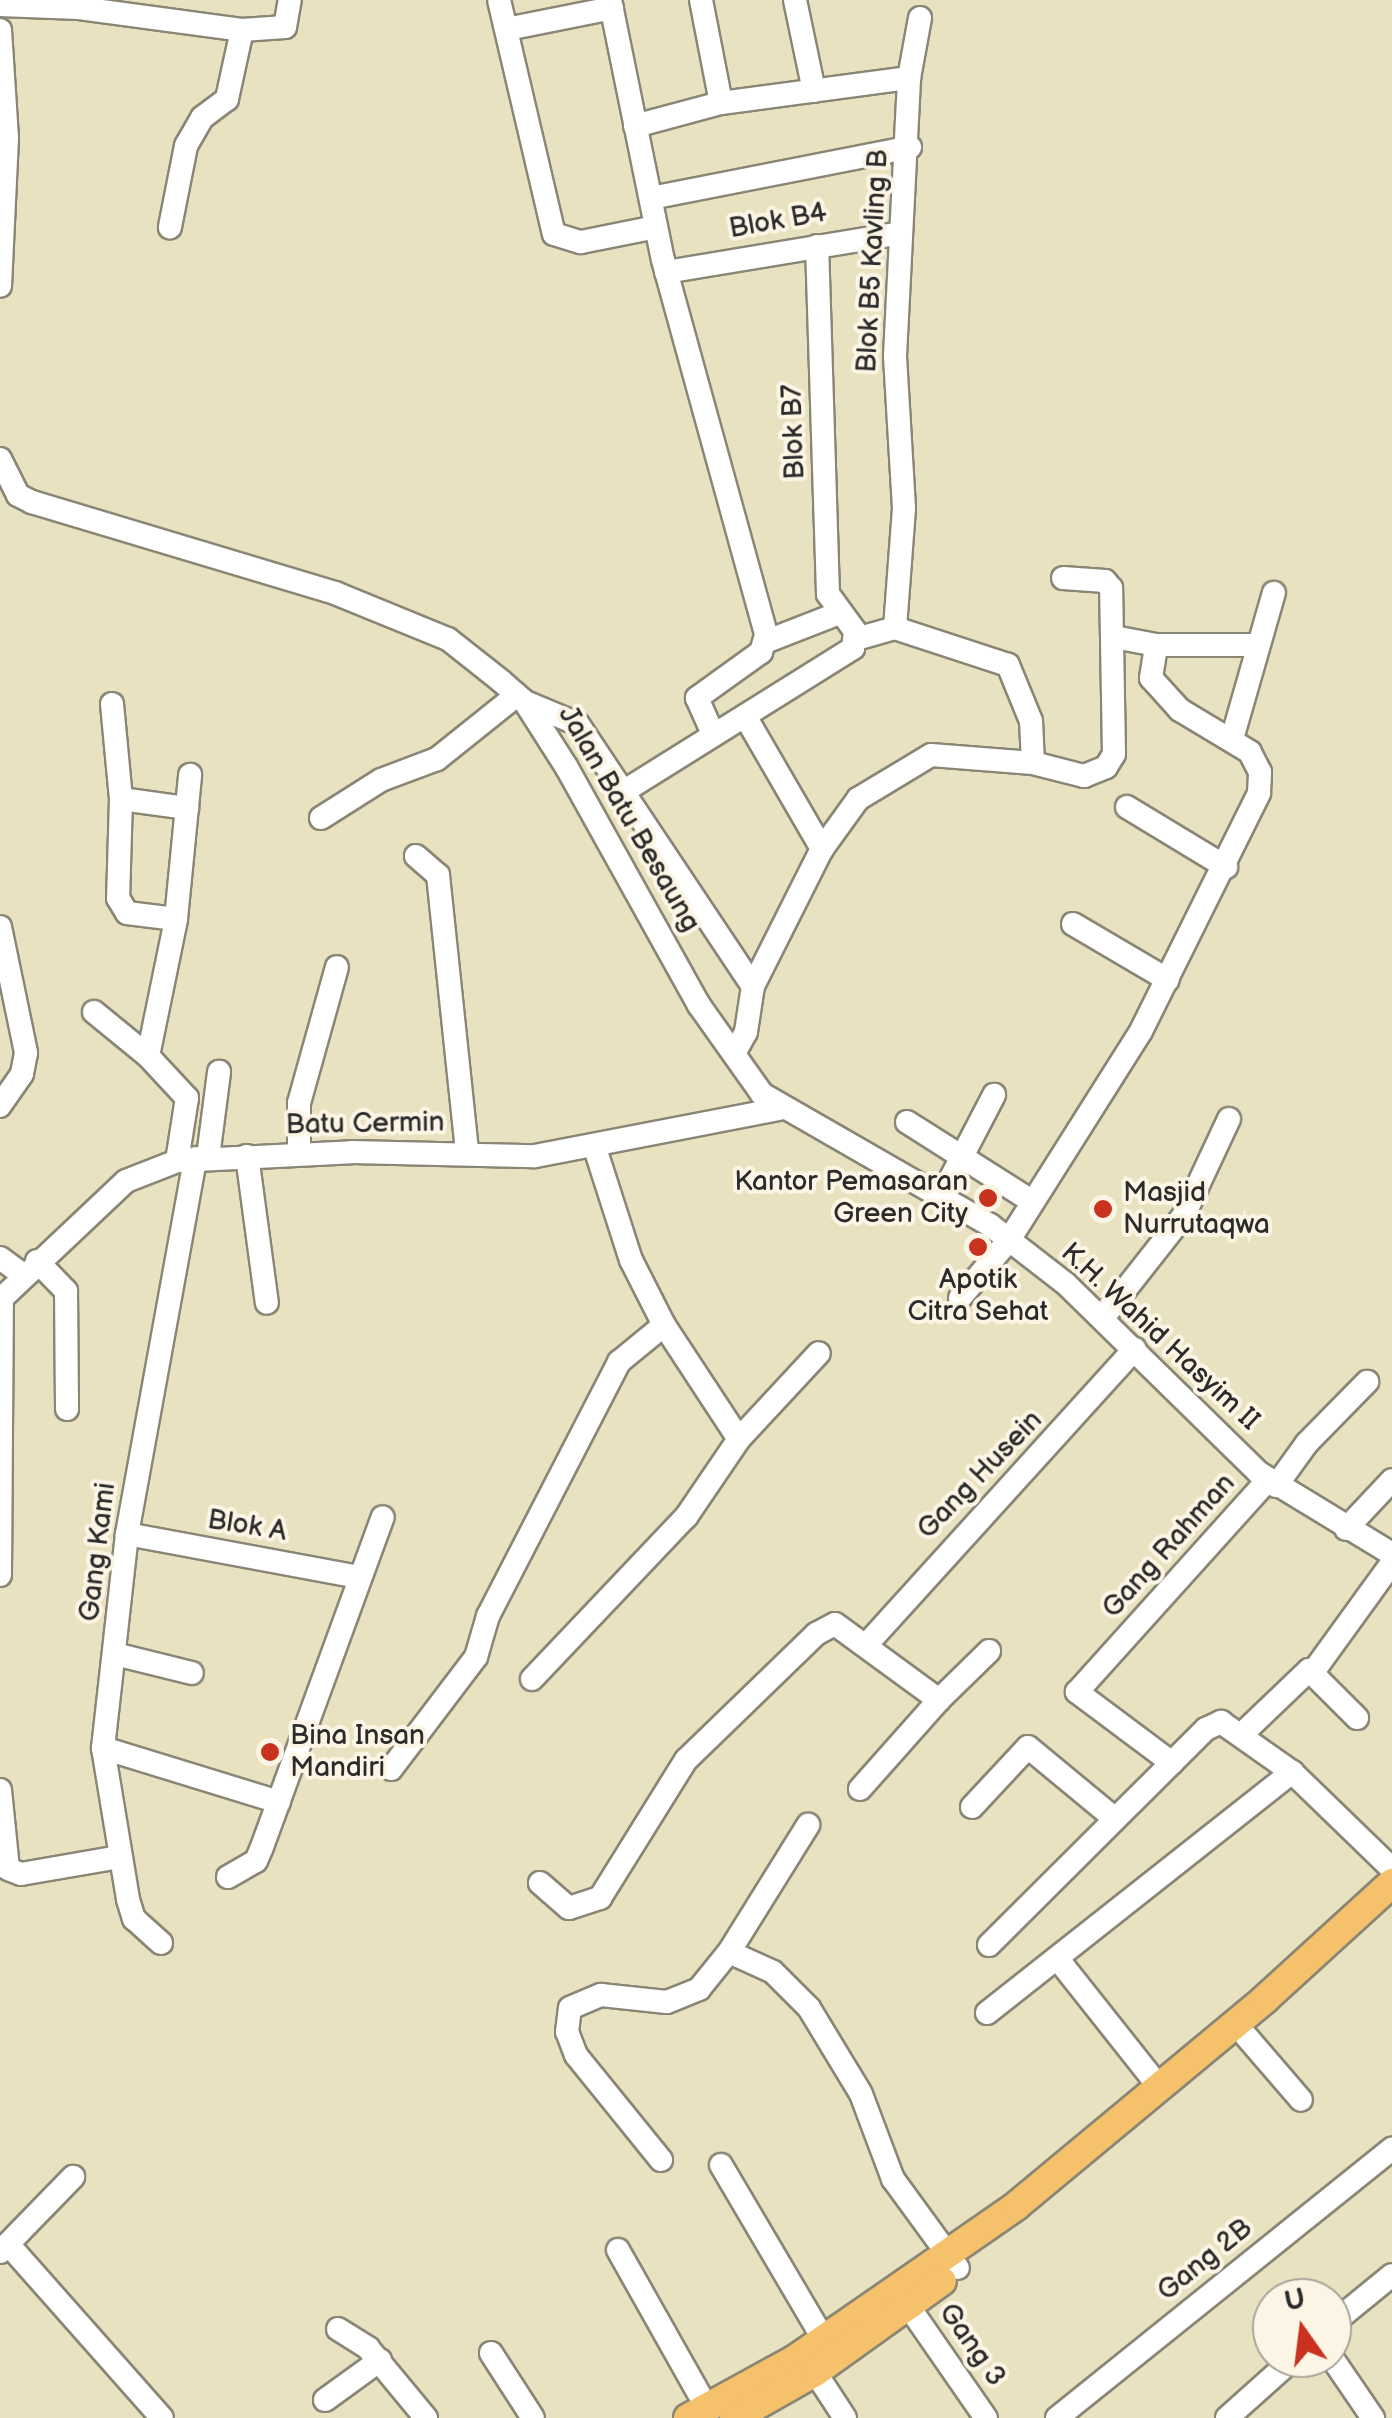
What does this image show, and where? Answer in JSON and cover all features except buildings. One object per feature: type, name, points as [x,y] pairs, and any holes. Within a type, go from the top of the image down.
[{"type":"main road","points":[[734,2418],[816,2372],[909,2307],[953,2262],[1160,2088],[1392,1883]]},
{"type":"main road","points":[[698,2413],[953,2262],[1246,2036],[1392,1905]]},
{"type":"street","points":[[0,5],[79,8],[242,30],[285,26],[290,0]]},
{"type":"street","points":[[500,0],[554,234],[582,242],[656,228]]},
{"type":"street","points":[[701,0],[720,104]]},
{"type":"street","points":[[794,0],[814,90]]},
{"type":"street","points":[[506,29],[611,4],[666,272],[765,642],[761,652],[699,694],[697,704],[713,734]]},
{"type":"street","name":"Blok B5 Kavling B","points":[[895,628],[903,556],[894,356],[910,147],[909,78],[920,18]]},
{"type":"street","points":[[0,30],[0,286]]},
{"type":"street","points":[[170,228],[186,146],[202,118],[227,98],[242,30]]},
{"type":"street","points":[[636,126],[720,104],[909,78]]},
{"type":"street","points":[[651,198],[910,147]]},
{"type":"street","name":"Blok B4","points":[[666,272],[901,234]]},
{"type":"street","name":"Blok B7","points":[[817,246],[828,594],[837,614]]},
{"type":"street","name":"Jalan Batu Besaung","points":[[0,459],[9,500],[335,593],[448,640],[521,699],[734,1054],[779,1109]]},
{"type":"street","points":[[734,1054],[746,1032],[753,986],[822,849],[858,798],[917,760],[955,756],[1033,763],[1064,775],[1106,767],[1116,737],[1114,637],[1108,584],[1063,578]]},
{"type":"street","points":[[1232,739],[1274,593]]},
{"type":"street","points":[[765,642],[837,614],[856,639]]},
{"type":"street","points":[[626,790],[848,656],[856,639],[895,628],[1008,665],[1031,721],[1033,763]]},
{"type":"street","points":[[1114,637],[1156,645],[1257,645]]},
{"type":"street","points":[[960,1298],[1009,1240],[1168,980],[1226,867],[1260,782],[1250,752],[1180,710],[1151,678],[1156,645]]},
{"type":"street","points":[[321,818],[381,780],[436,759],[521,699],[578,724],[626,790],[753,986]]},
{"type":"street","points":[[112,704],[120,799],[122,908],[176,919]]},
{"type":"street","points":[[745,716],[822,849]]},
{"type":"street","points":[[148,1056],[176,919],[190,774]]},
{"type":"street","points":[[120,799],[187,808]]},
{"type":"street","points":[[1127,806],[1226,867]]},
{"type":"street","points":[[416,856],[438,875],[467,1152]]},
{"type":"street","points":[[1073,924],[1168,980]]},
{"type":"street","points":[[0,926],[6,985],[26,1063],[0,1106]]},
{"type":"street","points":[[299,1154],[299,1103],[338,967]]},
{"type":"street","points":[[94,1012],[148,1056],[187,1098],[193,1159]]},
{"type":"street","points":[[193,1159],[219,1072]]},
{"type":"street","points":[[942,1195],[994,1095]]},
{"type":"street","name":"Batu Cermin","points":[[1,1299],[126,1181],[193,1159],[467,1152],[535,1156],[779,1109]]},
{"type":"street","name":"K.H. Wahid Hasyim II","points":[[779,1109],[942,1195],[1009,1240],[1103,1318],[1272,1483],[1392,1554]]},
{"type":"street","points":[[1103,1318],[1184,1216],[1228,1119]]},
{"type":"street","points":[[907,1122],[1033,1202]]},
{"type":"street","points":[[594,1146],[631,1260],[664,1325],[740,1439]]},
{"type":"street","points":[[248,1156],[267,1302]]},
{"type":"street","name":"Gang Kami","points":[[161,1943],[134,1920],[119,1857],[103,1748],[127,1534],[193,1159]]},
{"type":"street","points":[[0,1258],[30,1268],[66,1291],[67,1410]]},
{"type":"street","points":[[0,1576],[1,1299]]},
{"type":"street","points":[[391,1769],[476,1657],[488,1616],[619,1362],[664,1325]]},
{"type":"street","name":"Gang Husein","points":[[868,1642],[1134,1349]]},
{"type":"street","points":[[532,1679],[686,1517],[740,1439],[819,1353]]},
{"type":"street","name":"Gang Rahman","points":[[1172,1763],[1077,1692],[1367,1382]]},
{"type":"street","points":[[1346,1529],[1392,1480]]},
{"type":"street","points":[[228,1877],[256,1861],[358,1576],[383,1517]]},
{"type":"street","name":"Blok A","points":[[127,1534],[358,1576]]},
{"type":"street","points":[[1313,1672],[1392,1563]]},
{"type":"street","points":[[540,1883],[569,1908],[590,1906],[686,1760],[816,1634],[835,1624],[868,1642],[940,1700]]},
{"type":"street","points":[[860,1789],[989,1650]]},
{"type":"street","points":[[115,1654],[192,1673]]},
{"type":"street","points":[[1235,1730],[1304,1672],[1313,1672],[1357,1718]]},
{"type":"street","points":[[988,1946],[1213,1723],[1235,1730],[1292,1772],[1392,1870]]},
{"type":"street","points":[[972,1807],[1028,1747],[1115,1818]]},
{"type":"street","points":[[103,1748],[279,1802]]},
{"type":"street","points":[[986,2013],[1292,1772]]},
{"type":"street","points":[[0,1790],[8,1869],[21,1874],[119,1857]]},
{"type":"street","points":[[660,2160],[576,2055],[567,2032],[570,2008],[601,1995],[684,1999],[729,1952],[808,1825]]},
{"type":"street","points":[[729,1952],[773,1972],[810,2008],[860,2094],[894,2179],[953,2262]]},
{"type":"street","points":[[1057,1958],[1160,2088]]},
{"type":"street","points":[[1246,2036],[1301,2100]]},
{"type":"street","name":"Gang 2B","points":[[1057,2418],[1392,2150]]},
{"type":"street","points":[[721,2165],[824,2340]]},
{"type":"street","points":[[72,2178],[4,2248],[162,2418]]},
{"type":"street","points":[[618,2250],[698,2413]]},
{"type":"street","points":[[1352,2308],[1392,2275]]},
{"type":"street","name":"Gang 3","points":[[909,2307],[986,2418]]},
{"type":"street","points":[[338,2328],[380,2360],[426,2418]]},
{"type":"street","points":[[492,2353],[533,2418]]},
{"type":"street","points":[[324,2400],[380,2360]]},
{"type":"street","points":[[816,2372],[845,2418]]},
{"type":"street","points":[[1226,2418],[1271,2378]]},
{"type":"street","points":[[1346,2378],[1373,2418]]},
{"type":"place","name":"Kantor Pemasaran Green City","points":[[988,1198]]},
{"type":"place","name":"Masjid Nurrutaqwa","points":[[1103,1209]]},
{"type":"place","name":"Apotik Citra Sehat","points":[[978,1247]]},
{"type":"place","name":"Bina Insan Mandiri","points":[[270,1752]]}]
